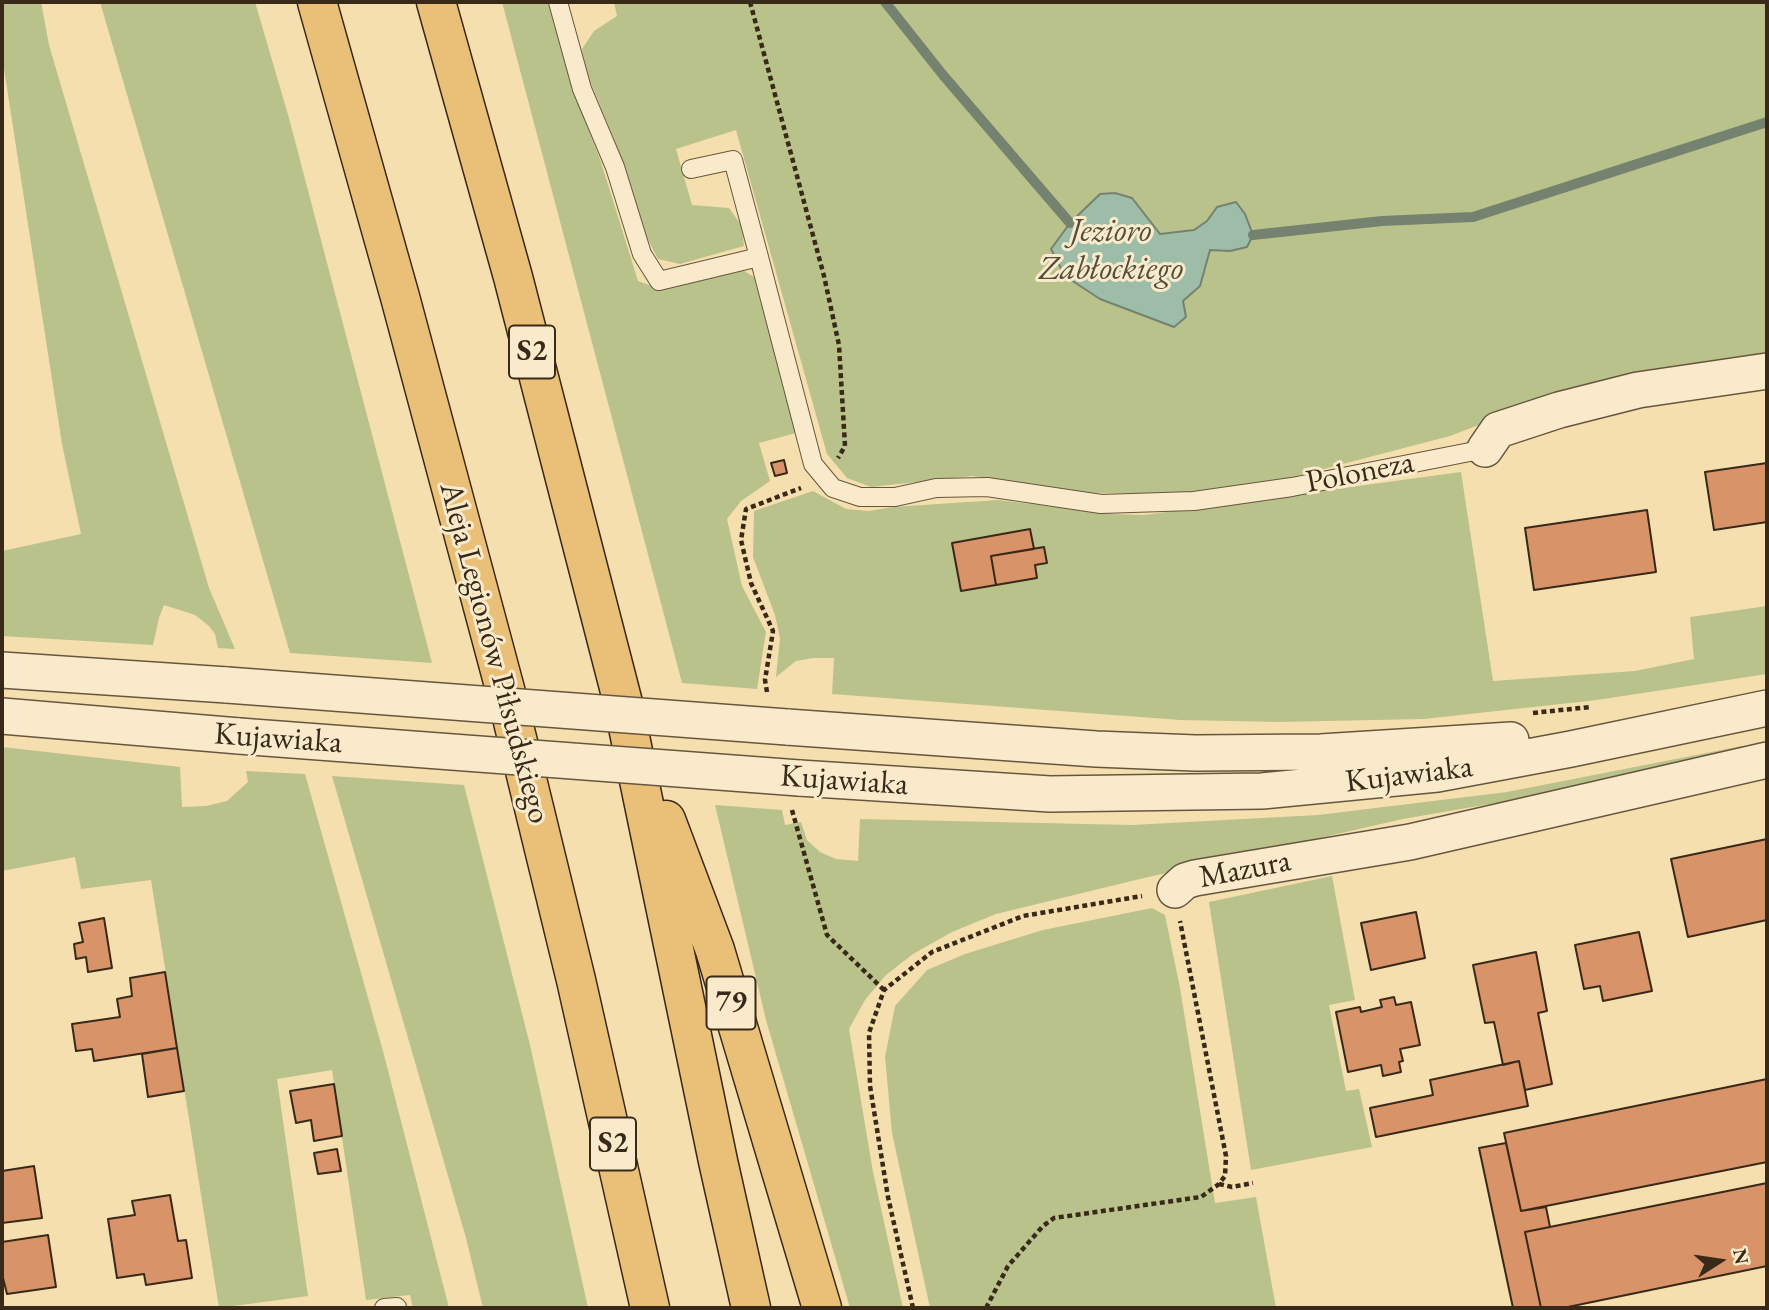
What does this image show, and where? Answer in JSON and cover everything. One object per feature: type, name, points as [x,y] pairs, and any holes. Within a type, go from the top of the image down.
[{"type":"highway","name":"Aleja Legionów Piłsudskiego","points":[[317,2],[404,310],[506,693],[576,980],[650,1308]]},
{"type":"highway","name":"S2","points":[[436,2],[513,277],[623,703],[751,1308]]},
{"type":"highway","name":"79","points":[[623,703],[715,950],[822,1308]]},
{"type":"street","name":"Poloneza","points":[[1485,449],[1498,430],[1559,410],[1638,390],[1767,371]]},
{"type":"street","name":"Kujawiaka","points":[[2,670],[1096,749],[1241,753],[1446,746],[1766,716]]},
{"type":"street","name":"Kujawiaka","points":[[2,716],[799,778],[1050,794],[1262,790],[1437,774],[1535,757],[1682,725]]},
{"type":"street","name":"Mazura","points":[[1175,890],[1185,881],[1195,878],[1410,842],[1767,760]]},
{"type":"lane","points":[[558,2],[582,89],[615,167],[642,254],[659,281],[759,257]]},
{"type":"lane","points":[[691,169],[733,160],[813,464],[826,479]]},
{"type":"lane","name":"Poloneza","points":[[826,479],[833,488],[860,497],[895,497],[936,488],[987,487],[1101,504],[1194,501],[1292,487],[1485,449]]},
{"type":"path","points":[[750,2],[824,276],[839,345],[845,446],[826,479]]},
{"type":"path","points":[[1529,713],[1594,706]]},
{"type":"path","points":[[913,1308],[888,1197],[870,1086],[869,1032],[884,990],[932,952],[1023,916],[1175,890]]},
{"type":"path","name":"Mazura","points":[[1175,890],[1227,1156],[1225,1176],[1219,1184]]},
{"type":"path","points":[[986,1308],[1008,1266],[1043,1226],[1054,1218],[1200,1197],[1219,1184],[1232,1187],[1253,1184]]},
{"type":"green space","points":[[2,2],[41,2],[49,45],[209,588],[235,649],[218,648],[215,634],[209,626],[195,615],[164,605],[153,645],[2,636],[2,551],[81,534],[62,444],[2,56]]},
{"type":"green space","points":[[100,2],[255,2],[289,118],[432,663],[290,653]]},
{"type":"green space","points":[[502,2],[549,2],[580,108],[601,162],[638,281],[660,289],[741,269],[754,277],[796,433],[759,443],[770,481],[741,501],[727,519],[742,586],[766,632],[757,689],[682,683]]},
{"type":"green space","points":[[614,2],[1767,2],[1767,359],[1489,421],[1450,436],[1293,477],[1217,491],[1091,493],[972,476],[871,487],[847,478],[827,454],[736,130],[676,149],[692,205],[729,208],[742,226],[744,246],[680,264],[658,259],[645,234],[619,151],[586,71],[582,49],[594,31],[617,16]],"holes":[[[1100,194],[1150,222],[1160,234],[1194,230],[1207,221],[1217,207],[1245,214],[1253,234],[1246,247],[1230,251],[1210,250],[1200,286],[1183,301],[1174,327],[1100,299],[1070,223]]]},
{"type":"green space","points":[[1461,472],[1493,681],[1635,671],[1694,659],[1690,617],[1767,606],[1767,674],[1597,700],[1424,719],[1278,722],[1180,720],[832,694],[834,658],[796,661],[776,677],[780,638],[775,615],[753,557],[754,511],[813,491],[846,509],[869,511],[998,500],[1113,514],[1144,515]]},
{"type":"green space","points":[[1742,746],[1740,754],[1728,763],[1403,819],[996,914],[952,932],[913,954],[886,975],[865,1000],[849,1029],[873,1172],[903,1308],[850,1308],[766,1020],[715,805],[782,810],[785,825],[801,822],[807,840],[820,852],[836,859],[858,861],[860,819],[1132,825],[1318,815],[1507,792]]},
{"type":"green space","points":[[2,747],[180,767],[182,807],[206,806],[227,801],[248,782],[246,771],[305,774],[383,1051],[449,1308],[413,1308],[410,1295],[366,1300],[332,1070],[277,1079],[308,1296],[219,1308],[151,880],[81,889],[75,857],[2,871]]},
{"type":"green space","points":[[332,776],[464,785],[530,1045],[588,1308],[483,1308],[466,1238]]},
{"type":"green space","points":[[1332,876],[1355,1000],[1329,1005],[1346,1091],[1359,1089],[1372,1147],[1251,1170],[1209,902]]},
{"type":"green space","points":[[1152,908],[1165,915],[1180,988],[1215,1203],[1256,1197],[1276,1308],[930,1308],[892,1133],[885,1057],[895,1006],[927,970],[965,954],[1043,930]]},
{"type":"water","name":"Jezioro Zabłockiego","points":[[1115,193],[1132,198],[1160,234],[1194,230],[1207,221],[1217,207],[1236,202],[1245,214],[1253,235],[1247,247],[1230,251],[1210,250],[1200,286],[1183,301],[1186,317],[1174,327],[1100,299],[1065,276],[1051,249],[1070,223],[1100,194]]},
{"type":"building","points":[[784,460],[787,473],[775,476],[771,463]]},
{"type":"building","points":[[1767,463],[1767,522],[1714,530],[1705,472]]},
{"type":"building","points":[[1647,510],[1656,572],[1534,590],[1525,528]]},
{"type":"building","points":[[1030,529],[1034,549],[991,556],[996,585],[961,591],[952,543]]},
{"type":"building","points":[[1044,547],[1047,563],[1035,565],[1037,578],[996,585],[991,556]]},
{"type":"building","points":[[1767,839],[1767,920],[1688,937],[1671,859]]},
{"type":"building","points":[[1416,912],[1425,958],[1371,970],[1361,923]]},
{"type":"building","points":[[104,918],[112,968],[88,972],[86,957],[76,959],[74,944],[83,942],[79,923]]},
{"type":"building","points":[[1639,932],[1652,991],[1603,1001],[1600,986],[1584,989],[1575,945]]},
{"type":"building","points":[[1536,952],[1547,1011],[1538,1013],[1552,1084],[1525,1090],[1519,1061],[1503,1065],[1494,1022],[1485,1023],[1473,965]]},
{"type":"building","points":[[165,972],[177,1048],[94,1061],[92,1049],[76,1051],[72,1024],[120,1017],[117,999],[132,996],[130,978]]},
{"type":"building","points":[[1394,997],[1396,1005],[1411,1002],[1420,1045],[1400,1049],[1403,1061],[1399,1062],[1401,1072],[1383,1076],[1381,1065],[1348,1072],[1336,1012],[1360,1007],[1361,1012],[1382,1007],[1380,1000]]},
{"type":"building","points":[[177,1048],[184,1091],[148,1097],[142,1054]]},
{"type":"building","points":[[1519,1061],[1528,1106],[1376,1137],[1370,1108],[1433,1095],[1430,1080]]},
{"type":"building","points":[[1767,1079],[1767,1162],[1521,1211],[1504,1133]]},
{"type":"building","points":[[334,1084],[342,1136],[314,1141],[311,1120],[296,1123],[290,1091]]},
{"type":"building","points":[[1506,1143],[1521,1211],[1546,1207],[1550,1227],[1525,1232],[1541,1308],[1513,1308],[1479,1148]]},
{"type":"building","points":[[337,1149],[341,1171],[318,1174],[314,1153]]},
{"type":"building","points":[[34,1166],[42,1218],[2,1223],[2,1171]]},
{"type":"building","points":[[1767,1183],[1767,1266],[1563,1308],[1541,1308],[1525,1232]]},
{"type":"building","points":[[170,1195],[178,1241],[186,1240],[192,1278],[146,1285],[144,1274],[117,1278],[108,1219],[135,1215],[132,1201]]},
{"type":"building","points":[[48,1235],[56,1287],[7,1294],[2,1274],[2,1242]]},
{"type":"waterway","points":[[885,2],[943,75],[1070,223]]},
{"type":"waterway","points":[[1253,235],[1382,221],[1473,217],[1767,122]]}]
